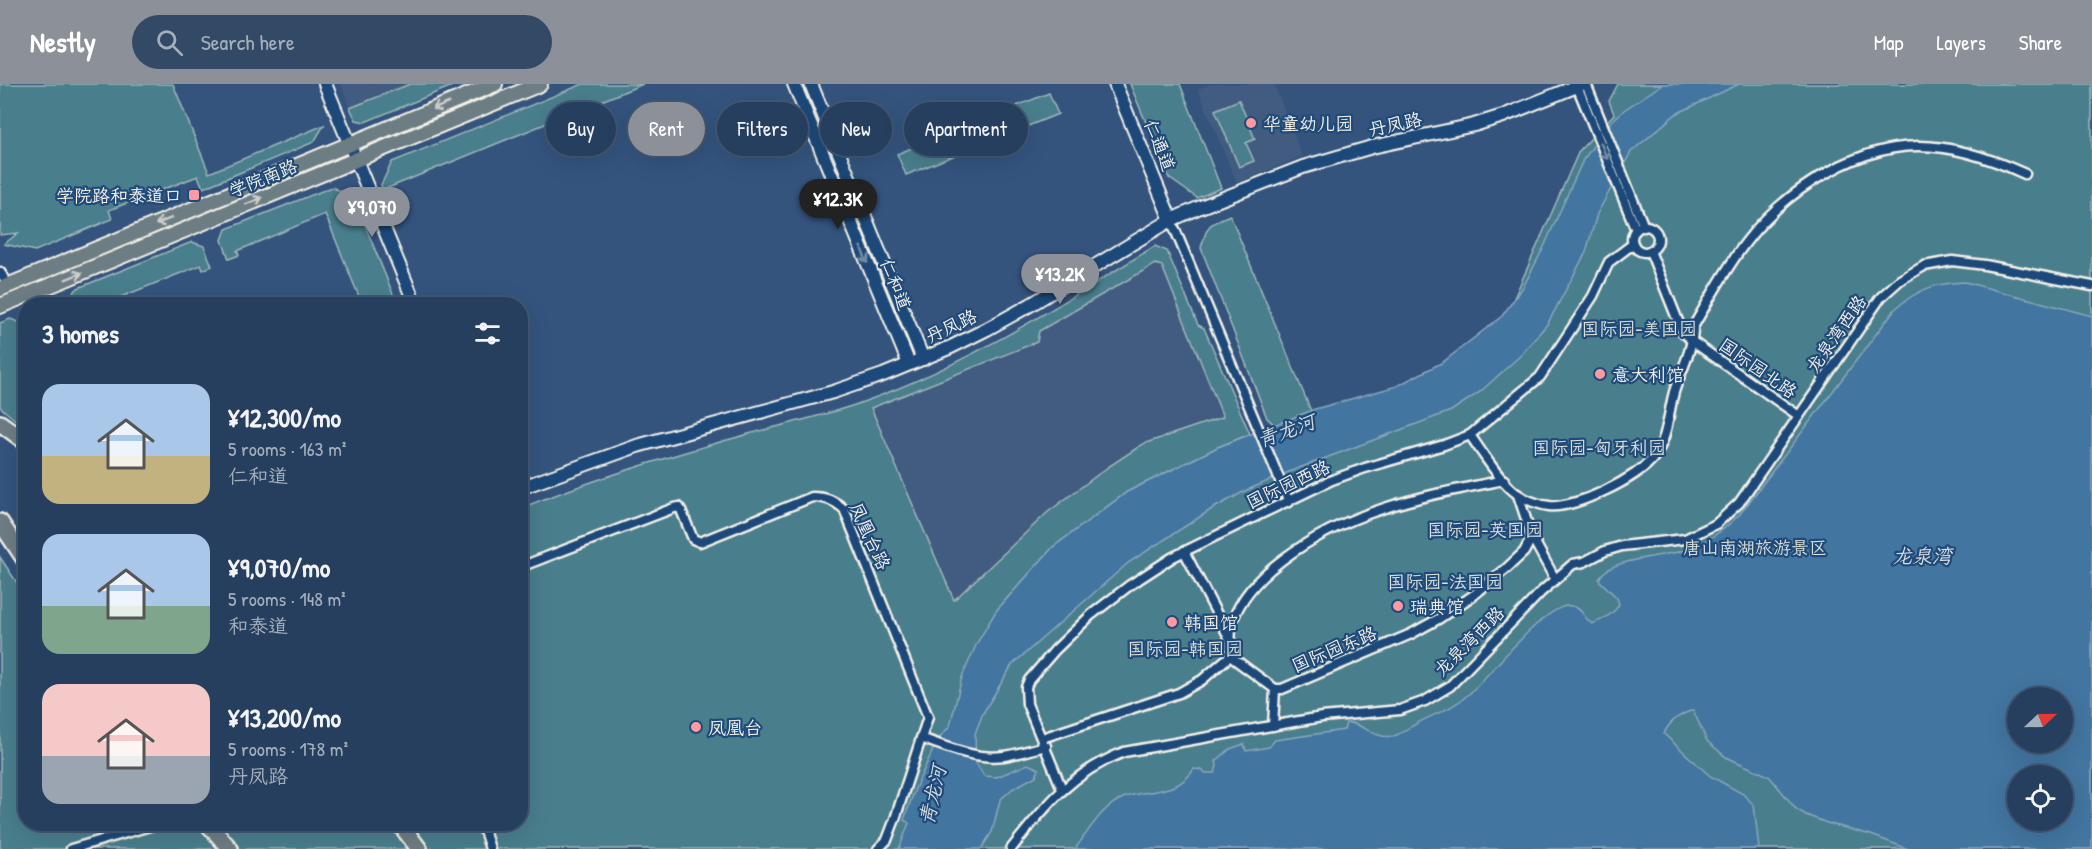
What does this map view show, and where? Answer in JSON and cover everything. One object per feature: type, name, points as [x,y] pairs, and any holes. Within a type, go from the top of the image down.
[{"type":"highway","points":[[0,423],[18,436]]},
{"type":"highway","points":[[0,522],[18,549]]},
{"type":"highway","points":[[213,831],[230,849]]},
{"type":"highway","points":[[405,831],[419,849]]},
{"type":"main road","points":[[325,84],[412,297]]},
{"type":"main road","name":"学院南路","points":[[5,287],[495,84]]},
{"type":"main road","name":"学院南路","points":[[34,297],[356,159],[540,84]]},
{"type":"main road","name":"仁和道","points":[[794,84],[909,364]]},
{"type":"main road","name":"仁和道","points":[[811,84],[923,359]]},
{"type":"main road","name":"仁通道","points":[[1115,84],[1171,220]]},
{"type":"main road","name":"丹凤路","points":[[528,485],[637,446],[860,384],[923,359],[987,329],[1171,220],[1267,180],[1372,147],[1474,125],[1503,116],[1580,85]]},
{"type":"main road","name":"学院南路","points":[[0,306],[18,303]]},
{"type":"street","points":[[1580,85],[1627,184],[1640,229]]},
{"type":"street","points":[[1591,108],[1620,191],[1640,229]]},
{"type":"street","points":[[1518,495],[1547,506],[1571,504],[1613,486],[1645,467],[1660,447],[1674,393],[1693,342],[1693,327],[1721,279],[1747,240],[1762,223],[1795,194],[1845,162],[1888,148],[1925,146],[1968,152],[1994,160],[2025,174]]},
{"type":"street","points":[[1171,220],[1289,502]]},
{"type":"street","points":[[1640,229],[1652,229],[1657,235],[1657,243],[1650,251],[1638,250],[1633,244],[1633,237],[1640,229]]},
{"type":"street","name":"国际园西路","points":[[1062,789],[1027,704],[1026,687],[1029,680],[1055,650],[1091,615],[1130,585],[1184,551],[1332,480],[1365,468],[1444,446],[1470,435],[1540,377],[1593,296],[1609,262],[1633,244]]},
{"type":"street","name":"国际园北路","points":[[1650,251],[1682,331],[1693,342],[1799,417]]},
{"type":"street","name":"龙泉湾西路","points":[[1011,849],[1062,789],[1093,767],[1124,752],[1322,717],[1400,710],[1425,701],[1450,686],[1463,674],[1555,579],[1573,564],[1584,562],[1605,551],[1622,546],[1685,539],[1716,524],[1739,503],[1881,297],[1900,280],[1924,266],[1952,261],[1985,265],[2092,286]]},
{"type":"street","points":[[0,272],[5,287]]},
{"type":"street","points":[[1470,435],[1518,495],[1532,537],[1555,579]]},
{"type":"street","points":[[921,738],[979,755],[1004,756],[1179,693],[1202,680],[1230,656],[1233,621],[1255,584],[1282,560],[1321,534],[1371,512],[1422,496],[1504,480]]},
{"type":"street","name":"凤凰台路","points":[[528,564],[674,508],[679,507],[693,539],[700,542],[812,497],[834,500],[844,509],[928,717],[891,832],[878,849]]},
{"type":"street","name":"国际园东路","points":[[1230,656],[1275,689],[1282,689],[1387,645],[1440,618],[1507,567],[1524,552],[1532,537]]},
{"type":"street","points":[[1184,551],[1231,641]]},
{"type":"street","points":[[1274,726],[1275,689]]},
{"type":"street","points":[[71,849],[133,831]]},
{"type":"street","points":[[484,831],[490,849]]},
{"type":"shaded area","points":[[341,84],[410,84],[350,108]]},
{"type":"shaded area","name":"华童幼儿园","points":[[1211,84],[1274,84],[1302,156],[1237,183],[1198,89]]},
{"type":"shaded area","points":[[1155,264],[1162,266],[1223,417],[1143,444],[1108,467],[1048,513],[954,601],[871,408],[1037,342],[1039,331]]},
{"type":"green space","points":[[0,84],[173,84],[209,173],[324,125],[314,142],[203,188],[198,176],[109,210],[112,219],[35,251],[4,244],[18,233],[0,235]]},
{"type":"green space","points":[[410,84],[457,84],[365,122],[356,120],[350,108]]},
{"type":"green space","points":[[583,84],[643,84],[599,102],[546,102],[546,124],[383,190],[381,185],[392,162]]},
{"type":"green space","points":[[1130,84],[1180,84],[1221,188],[1197,198],[1169,178]]},
{"type":"green space","name":"唐山南湖旅游景区","points":[[1618,84],[2092,84],[2092,849],[0,849],[0,557],[18,584],[18,831],[528,831],[528,505],[576,487],[717,443],[834,412],[902,387],[977,352],[1013,332],[1155,246],[1167,251],[1198,325],[1204,328],[1250,434],[1218,447],[1127,492],[1053,547],[996,611],[1409,393],[1503,323],[1579,151],[1614,114],[1609,101]],"holes":[[[1155,264],[1162,266],[1223,417],[1143,444],[1108,467],[1048,512],[954,600],[871,408],[1037,342],[1039,331]]]},
{"type":"green space","points":[[1049,93],[1058,114],[1028,126],[1027,102]]},
{"type":"green space","points":[[1239,100],[1255,139],[1246,143],[1254,161],[1239,167],[1215,110]]},
{"type":"green space","points":[[904,151],[904,156],[953,156],[906,175],[897,154]]},
{"type":"green space","points":[[332,187],[354,198],[394,297],[359,297],[325,214],[237,251],[239,255],[229,259],[222,240],[226,229]]},
{"type":"green space","points":[[1230,215],[1311,411],[1276,426],[1267,418],[1201,248],[1210,226]]},
{"type":"green space","points":[[192,242],[204,246],[212,266],[203,270],[201,265],[121,297],[69,297],[78,288]]},
{"type":"green space","points":[[10,319],[18,322],[18,422],[0,407],[0,323]]},
{"type":"water","name":"青龙河","points":[[1663,84],[1739,84],[1676,114],[1631,152],[1597,214],[1586,252],[1548,323],[1521,355],[1480,392],[1451,411],[1291,471],[1245,491],[1212,509],[1128,563],[1012,665],[983,713],[975,734],[976,763],[984,776],[997,777],[1028,764],[1039,769],[1036,776],[1012,789],[1000,800],[992,832],[981,849],[899,849],[909,823],[904,820],[915,789],[938,739],[950,726],[962,677],[977,643],[996,611],[1053,547],[1127,492],[1218,447],[1315,409],[1397,386],[1443,362],[1502,316],[1523,287],[1543,249],[1583,160],[1611,122],[1624,110]]},
{"type":"water","name":"龙泉湾","points":[[1965,282],[2092,316],[2092,849],[1908,849],[1871,835],[1827,823],[1796,809],[1769,776],[1726,757],[1714,747],[1707,741],[1693,710],[1676,719],[1664,734],[1710,776],[1743,794],[1754,805],[1759,849],[1075,849],[1096,820],[1115,802],[1133,795],[1162,790],[1179,784],[1194,769],[1205,773],[1215,773],[1216,761],[1230,749],[1244,744],[1246,751],[1269,747],[1275,740],[1344,730],[1346,723],[1387,737],[1394,736],[1463,699],[1534,626],[1562,607],[1575,607],[1592,624],[1608,616],[1619,604],[1617,598],[1599,580],[1604,573],[1612,567],[1637,559],[1693,547],[1708,540],[1728,525],[1740,514],[1895,309],[1911,296],[1936,286]]},
{"type":"place","name":"华童幼儿园","points":[[1251,123]]},
{"type":"place","name":"学院路和泰道口","points":[[194,195]]},
{"type":"place","name":"意大利馆","points":[[1600,374]]},
{"type":"place","name":"瑞典馆","points":[[1398,606]]},
{"type":"place","name":"韩国馆","points":[[1172,622]]},
{"type":"place","name":"凤凰台","points":[[696,727]]},
{"type":"park label","name":"国际园-美国园","points":[[1639,328]]},
{"type":"park label","name":"国际园-匈牙利园","points":[[1599,447]]},
{"type":"park label","name":"国际园-英国园","points":[[1485,529]]},
{"type":"park label","name":"国际园-法国园","points":[[1445,581]]},
{"type":"park label","name":"国际园-韩国园","points":[[1185,648]]}]
